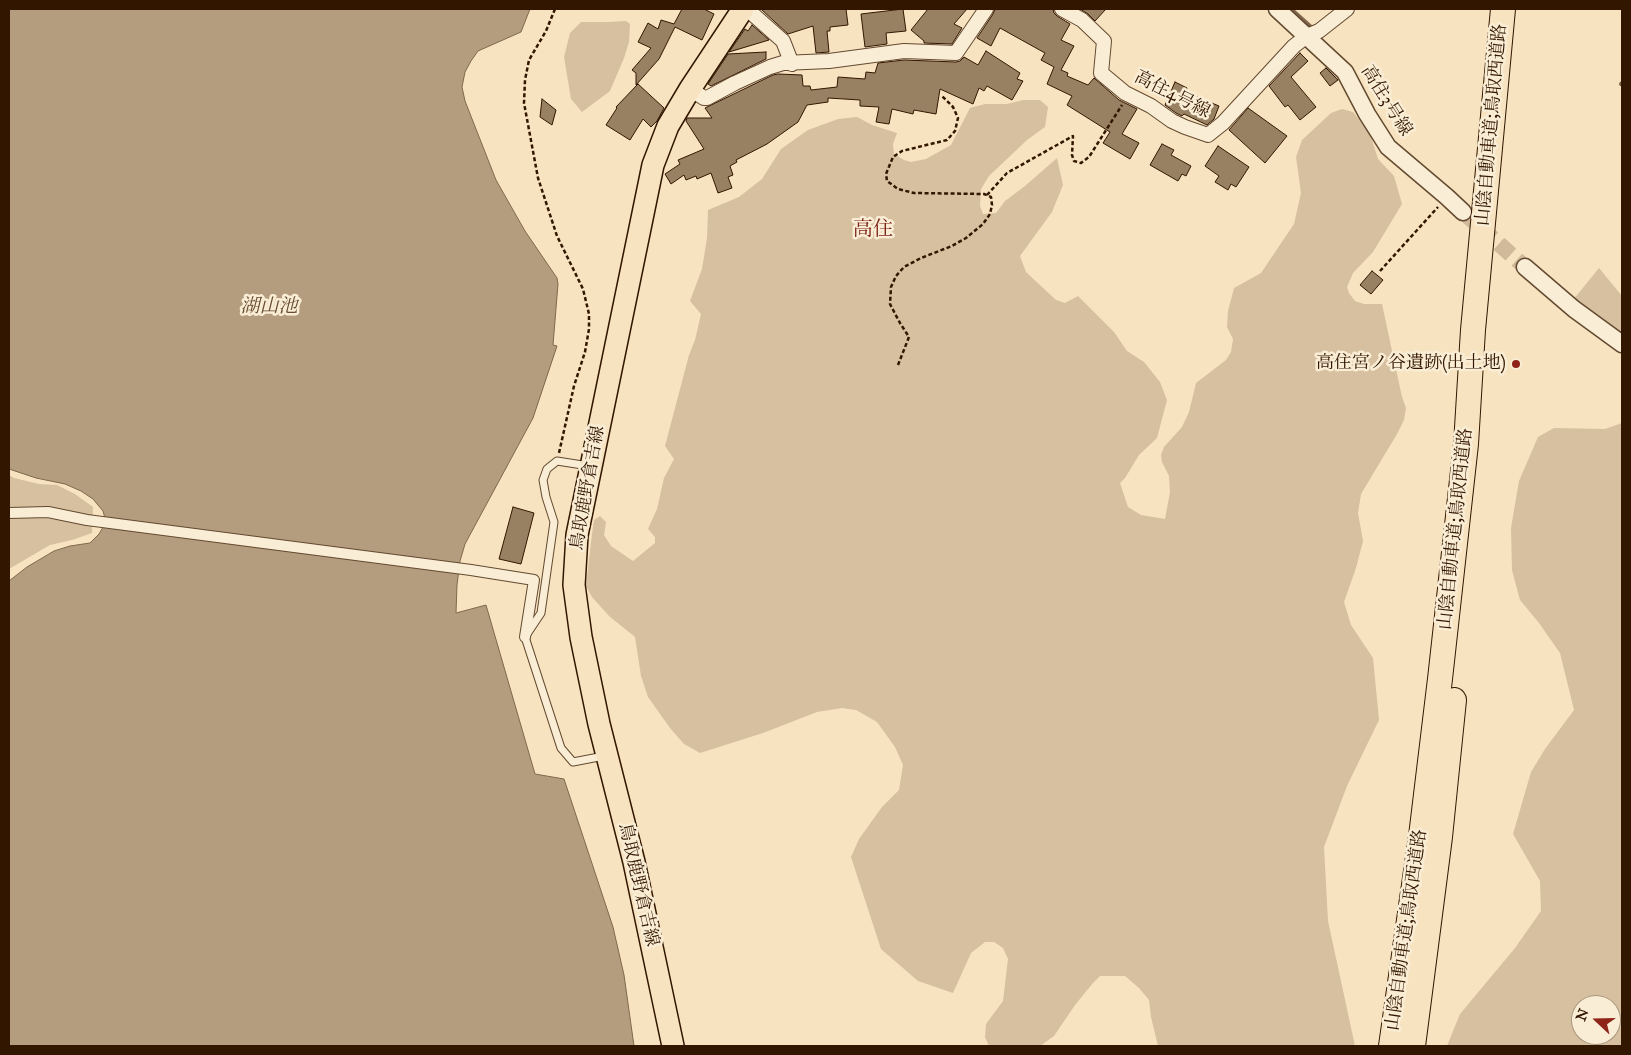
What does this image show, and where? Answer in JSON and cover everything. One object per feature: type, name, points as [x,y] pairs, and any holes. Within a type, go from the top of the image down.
[{"type":"highway","name":"山陰自動車道;鳥取西道路","points":[[1413,1046],[1440,837],[1477,447],[1503,48],[1503,9]]},
{"type":"highway","name":"山陰自動車道;鳥取西道路","points":[[1391,1046],[1421,836],[1442,670],[1466,444],[1473,330],[1503,48],[1511,9]]},
{"type":"main road","name":"鳥取鹿野倉吉線","points":[[673,1046],[634,862],[607,755],[581,637],[574,585],[577,535],[653,165],[668,126],[743,9]]},
{"type":"street","points":[[747,9],[783,40],[792,64]]},
{"type":"street","points":[[690,89],[707,98],[735,83],[783,63],[829,61],[904,51],[956,53],[986,9]]},
{"type":"street","name":"高住4号線","points":[[1062,9],[1082,20],[1104,41],[1101,73],[1128,95],[1151,106],[1172,121],[1208,135],[1223,123],[1294,46],[1306,36]]},
{"type":"street","name":"高住3号線","points":[[1277,9],[1345,72],[1367,114],[1388,147],[1463,212]]},
{"type":"street","points":[[1306,36],[1319,31],[1347,9]]},
{"type":"street","points":[[1525,267],[1574,309],[1622,344]]},
{"type":"street","points":[[9,513],[48,512],[87,520],[471,570],[534,580],[526,637]]},
{"type":"lane","points":[[591,467],[557,461],[547,469],[543,480],[554,522],[541,613],[526,637],[561,748],[573,762],[607,755]]},
{"type":"path","points":[[555,9],[546,31],[529,60],[525,80],[524,103],[538,178],[557,236],[583,289],[589,314],[589,329],[585,352],[574,386],[557,461]]},
{"type":"path","points":[[898,365],[909,337],[890,304],[891,287],[896,276],[904,267],[966,238],[990,214],[992,205],[992,197],[987,195],[914,193],[898,189],[887,181],[886,174],[893,157],[902,151],[947,140],[956,131],[958,118],[953,107],[941,94]]},
{"type":"path","points":[[987,195],[1007,173],[1073,136],[1072,155],[1074,161],[1081,163],[1089,157],[1128,95]]},
{"type":"path","points":[[1380,271],[1447,197]]},
{"type":"shaded area","points":[[626,21],[630,24],[629,42],[610,91],[582,112],[571,99],[564,57],[570,33],[581,22]]},
{"type":"shaded area","points":[[1023,100],[1040,100],[1048,107],[1045,127],[1027,140],[989,176],[981,189],[980,206],[983,214],[996,213],[1005,201],[1057,158],[1063,185],[1052,212],[1020,256],[1026,272],[1056,300],[1065,303],[1078,296],[1114,332],[1127,351],[1144,362],[1160,382],[1167,400],[1157,438],[1139,455],[1120,483],[1128,507],[1141,515],[1165,519],[1170,492],[1169,476],[1162,462],[1161,455],[1164,447],[1182,427],[1189,412],[1196,383],[1226,360],[1231,352],[1233,339],[1227,327],[1228,311],[1234,288],[1261,273],[1294,224],[1301,193],[1296,157],[1302,140],[1331,113],[1342,109],[1353,112],[1370,134],[1378,159],[1394,176],[1402,204],[1373,252],[1353,273],[1347,287],[1355,301],[1364,304],[1382,304],[1406,408],[1404,420],[1397,434],[1361,494],[1358,513],[1363,541],[1344,602],[1351,625],[1373,658],[1379,720],[1347,786],[1324,847],[1328,921],[1355,1046],[1158,1046],[1149,1000],[1125,976],[1100,976],[1075,1005],[1054,1036],[1040,1046],[989,1046],[985,1037],[986,1024],[1003,1001],[1008,959],[1003,948],[994,942],[985,942],[971,953],[953,993],[918,981],[881,949],[851,857],[859,839],[882,807],[899,790],[903,765],[895,747],[877,722],[856,710],[842,708],[817,712],[763,733],[700,753],[684,744],[648,697],[641,676],[635,637],[609,616],[592,597],[586,586],[594,520],[600,516],[606,522],[604,535],[611,546],[633,561],[655,543],[655,537],[648,529],[657,509],[664,478],[674,459],[665,446],[701,314],[690,301],[702,269],[707,238],[708,210],[739,197],[762,179],[781,149],[808,130],[838,119],[857,117],[872,125],[897,133],[893,144],[894,154],[911,162],[926,159],[951,145],[970,108],[985,104],[1007,104]]},
{"type":"shaded area","points":[[1599,268],[1622,296],[1622,336],[1573,300]]},
{"type":"shaded area","points":[[1622,423],[1622,1046],[1447,1046],[1460,1014],[1515,948],[1541,911],[1540,881],[1513,834],[1531,772],[1545,749],[1574,710],[1560,653],[1520,600],[1512,570],[1511,528],[1519,481],[1538,437],[1554,428],[1605,429]]},
{"type":"shaded area","points":[[9,475],[39,484],[57,485],[75,494],[93,507],[92,533],[50,545],[9,569]]},
{"type":"water","name":"湖山池","points":[[9,9],[530,9],[521,32],[478,51],[465,72],[462,87],[465,101],[496,180],[525,231],[557,278],[553,345],[557,346],[533,418],[465,544],[460,561],[456,613],[486,605],[535,774],[564,779],[613,927],[624,975],[634,1046],[9,1046],[9,581],[27,567],[54,551],[90,543],[99,534],[106,522],[103,511],[93,499],[81,491],[65,484],[36,478],[9,469]]},
{"type":"building","points":[[682,9],[704,9],[714,14],[702,40],[675,27],[659,59],[636,85],[636,73],[632,70],[651,48],[638,42],[648,23],[658,29],[661,20],[674,24]]},
{"type":"building","points":[[762,9],[846,9],[848,25],[830,27],[830,31],[827,31],[829,52],[816,53],[813,26],[788,34]]},
{"type":"building","points":[[903,9],[906,31],[886,33],[887,44],[865,47],[861,14]]},
{"type":"building","points":[[928,9],[967,9],[954,24],[962,28],[952,44],[924,43],[911,30]]},
{"type":"building","points":[[995,9],[1053,9],[1057,16],[1070,24],[1061,40],[1074,46],[1061,70],[1068,73],[1067,76],[1088,85],[1094,78],[1119,100],[1137,109],[1122,134],[1139,143],[1130,159],[1103,143],[1110,132],[1067,105],[1072,96],[1047,84],[1054,67],[1041,60],[1045,53],[1000,28],[991,46],[977,38]]},
{"type":"building","points":[[1080,9],[1106,9],[1095,21]]},
{"type":"building","points":[[752,25],[769,40],[729,52],[745,29],[748,31]]},
{"type":"building","points":[[986,51],[1020,73],[1017,79],[1023,81],[1012,100],[987,86],[984,91],[979,88],[973,104],[940,89],[936,114],[914,110],[913,114],[892,109],[889,124],[876,122],[879,107],[860,106],[860,100],[828,98],[828,102],[807,105],[798,122],[767,144],[736,160],[737,162],[730,166],[733,175],[728,177],[732,188],[718,193],[711,173],[697,179],[696,176],[686,180],[684,175],[671,184],[665,174],[680,164],[678,160],[704,149],[686,121],[687,118],[712,118],[705,108],[773,75],[802,75],[803,86],[810,86],[811,90],[837,87],[838,77],[865,79],[866,72],[875,73],[878,63],[904,60],[956,62],[964,57],[978,65]]},
{"type":"building","points":[[766,52],[766,59],[711,86],[708,84],[728,54]]},
{"type":"building","points":[[1300,53],[1308,61],[1291,77],[1316,107],[1300,120],[1288,105],[1285,107],[1269,86]]},
{"type":"building","points":[[1326,68],[1338,80],[1330,86],[1320,73]]},
{"type":"building","points":[[1175,82],[1187,88],[1185,92],[1219,106],[1214,119],[1207,125],[1184,114],[1182,116],[1165,105]]},
{"type":"building","points":[[638,84],[664,108],[657,121],[651,127],[643,119],[630,140],[606,125],[616,107]]},
{"type":"building","points":[[542,99],[556,110],[552,125],[540,117]]},
{"type":"building","points":[[1248,108],[1287,136],[1265,163],[1229,130]]},
{"type":"building","points":[[1162,144],[1174,150],[1171,155],[1191,166],[1186,176],[1182,174],[1178,181],[1150,165]]},
{"type":"building","points":[[1218,146],[1249,167],[1236,187],[1231,184],[1228,190],[1215,182],[1219,176],[1205,166]]},
{"type":"building","points":[[1372,271],[1383,280],[1371,294],[1360,285]]},
{"type":"building","points":[[513,507],[534,513],[521,564],[499,559]]},
{"type":"waterway","points":[[1291,9],[1310,26]]},
{"type":"tunnel","points":[[1463,212],[1525,267]]},
{"type":"place","name":"高住宮ノ谷遺跡(出土地)","points":[[1516,364]]},
{"type":"district","name":"高住","points":[[873,230]]}]
